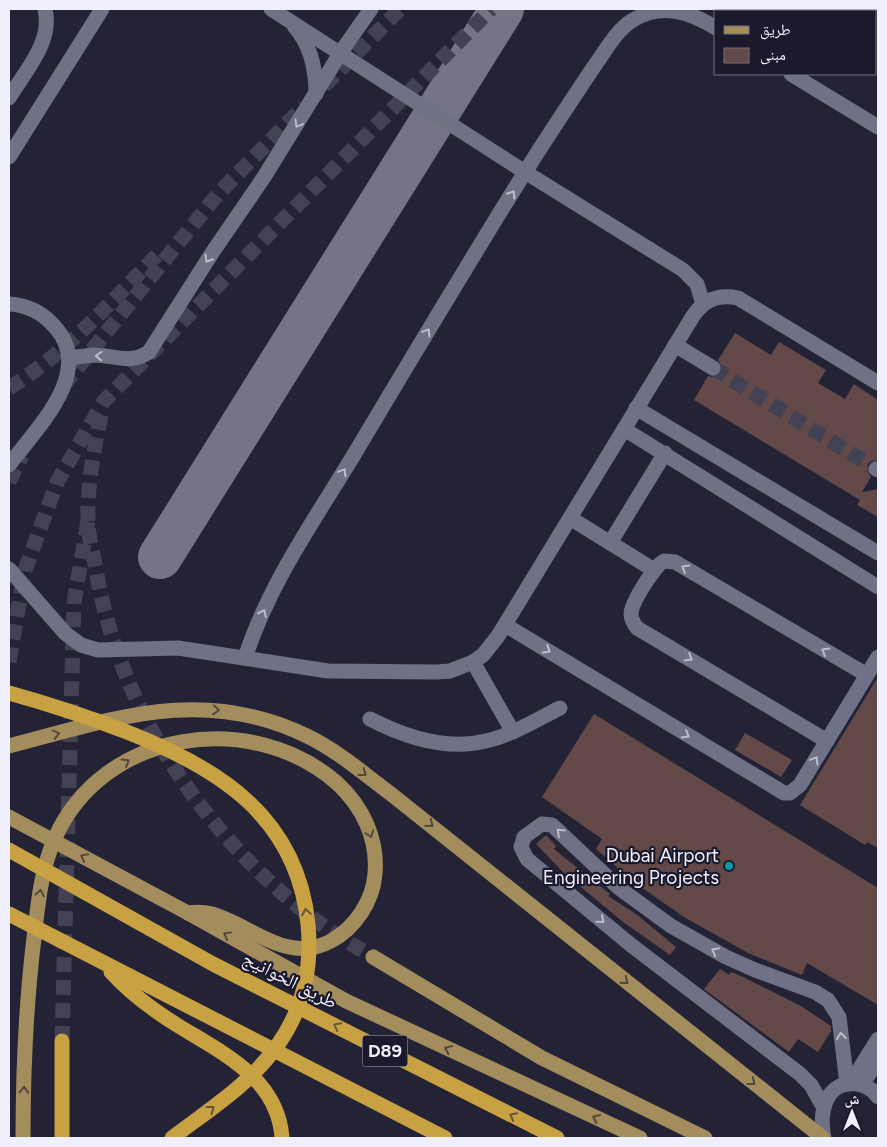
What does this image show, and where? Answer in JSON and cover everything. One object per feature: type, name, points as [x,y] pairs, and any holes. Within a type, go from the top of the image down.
[{"type":"highway","points":[[9,693],[56,705],[116,728],[178,754],[213,772],[244,796],[271,825],[282,841],[298,877],[307,914],[309,953],[304,992],[289,1027],[267,1059],[240,1086],[172,1138]]},
{"type":"highway","name":"طريق الخوانيج","points":[[9,850],[213,964],[557,1138]]},
{"type":"highway","name":"D89","points":[[9,914],[445,1138]]},
{"type":"highway","points":[[104,963],[131,991],[155,1011],[232,1058],[250,1073],[265,1091],[278,1112],[282,1138]]},
{"type":"highway","points":[[62,1041],[62,1138]]},
{"type":"main road","points":[[9,746],[139,713],[179,709],[225,711],[270,721],[309,737],[344,759],[391,794],[823,1138]]},
{"type":"main road","points":[[23,1138],[29,978],[37,912],[48,853],[66,818],[83,796],[104,777],[142,752],[163,745],[212,737],[238,738],[264,744],[309,762],[340,787],[360,810],[369,828],[375,849],[374,884],[368,902],[359,917],[332,941],[314,947],[279,945],[262,939],[212,914],[188,913]]},
{"type":"main road","points":[[9,817],[188,913],[346,1002],[640,1138]]},
{"type":"main road","points":[[373,957],[542,1058],[704,1138]]},
{"type":"street","points":[[9,98],[42,44],[47,25],[45,9]]},
{"type":"street","points":[[9,157],[102,9]]},
{"type":"street","points":[[271,9],[341,52],[525,172],[683,270],[697,284],[703,304]]},
{"type":"street","points":[[69,358],[94,355],[130,360],[140,358],[149,352],[212,253],[264,177],[341,52],[371,9]]},
{"type":"street","points":[[245,658],[258,624],[294,552],[525,172],[612,42],[632,20],[646,13],[676,10],[690,14],[714,27]]},
{"type":"street","points":[[286,18],[307,44],[313,60],[316,94]]},
{"type":"street","points":[[793,75],[878,127]]},
{"type":"street","points":[[9,569],[65,634],[72,640],[90,649],[107,651],[178,648],[328,671],[450,672],[473,662],[491,646],[675,345],[703,304],[719,297],[738,298],[878,383]]},
{"type":"street","points":[[9,304],[34,310],[48,318],[58,330],[69,358],[69,373],[60,397],[9,465]]},
{"type":"street","points":[[675,345],[713,368]]},
{"type":"street","points":[[636,408],[878,553]]},
{"type":"street","points":[[624,429],[878,587]]},
{"type":"street","points":[[610,543],[665,453]]},
{"type":"street","points":[[570,518],[654,570]]},
{"type":"street","points":[[827,741],[638,628],[632,620],[632,609],[654,570],[664,560],[675,562],[867,676]]},
{"type":"street","points":[[505,625],[784,793],[790,793],[800,785],[878,657]]},
{"type":"street","points":[[473,662],[513,732]]},
{"type":"street","points":[[370,719],[425,741],[455,744],[485,742],[513,732],[560,708]]},
{"type":"street","points":[[824,1108],[811,1085],[800,1074],[631,945],[527,858],[521,848],[524,837],[542,824],[552,825],[619,888],[671,926],[742,965],[822,995],[833,1006],[838,1017],[853,1084]]},
{"type":"street","points":[[853,1084],[878,1038]]},
{"type":"street","points":[[823,1138],[824,1108],[831,1094],[853,1084],[878,1060]]},
{"type":"street","points":[[853,1084],[870,1088],[878,1097]]},
{"type":"building","points":[[735,333],[771,355],[779,342],[826,370],[818,383],[845,399],[854,384],[878,400],[878,460],[871,461],[868,464],[867,470],[871,477],[862,492],[878,489],[878,517],[857,505],[860,500],[694,400],[708,376],[713,377],[721,373],[722,368],[718,360]]},
{"type":"building","points":[[878,677],[878,848],[867,842],[865,845],[800,805]]},
{"type":"building","name":"Dubai Airport Engineering Projects","points":[[594,714],[878,888],[878,1005],[807,963],[802,975],[748,953],[684,917],[635,883],[596,849],[602,839],[542,797]]},
{"type":"building","points":[[745,733],[792,760],[781,777],[735,750]]},
{"type":"building","points":[[546,835],[556,846],[554,849],[610,894],[608,896],[636,914],[676,947],[670,955],[623,922],[563,872],[536,844]]},
{"type":"building","points":[[720,969],[729,975],[731,972],[741,976],[801,1006],[831,1026],[831,1031],[818,1052],[798,1039],[789,1052],[704,989]]},
{"type":"taxiway","points":[[160,557],[502,9]]},
{"type":"tunnel","points":[[324,86],[400,9]]},
{"type":"tunnel","points":[[9,662],[25,570],[57,482],[104,401],[491,9]]},
{"type":"tunnel","points":[[63,386],[217,195],[304,106]]},
{"type":"tunnel","points":[[9,388],[69,343],[158,254]]},
{"type":"tunnel","points":[[713,368],[876,469]]},
{"type":"tunnel","points":[[101,415],[90,481],[88,520],[90,538],[108,622],[125,673],[148,723],[176,770],[208,815],[244,856],[283,894],[325,927],[373,957]]},
{"type":"tunnel","points":[[9,482],[22,455]]},
{"type":"tunnel","points":[[62,1041],[74,602],[88,521]]},
{"type":"place","name":"Dubai Airport Engineering Projects","points":[[729,866]]}]
